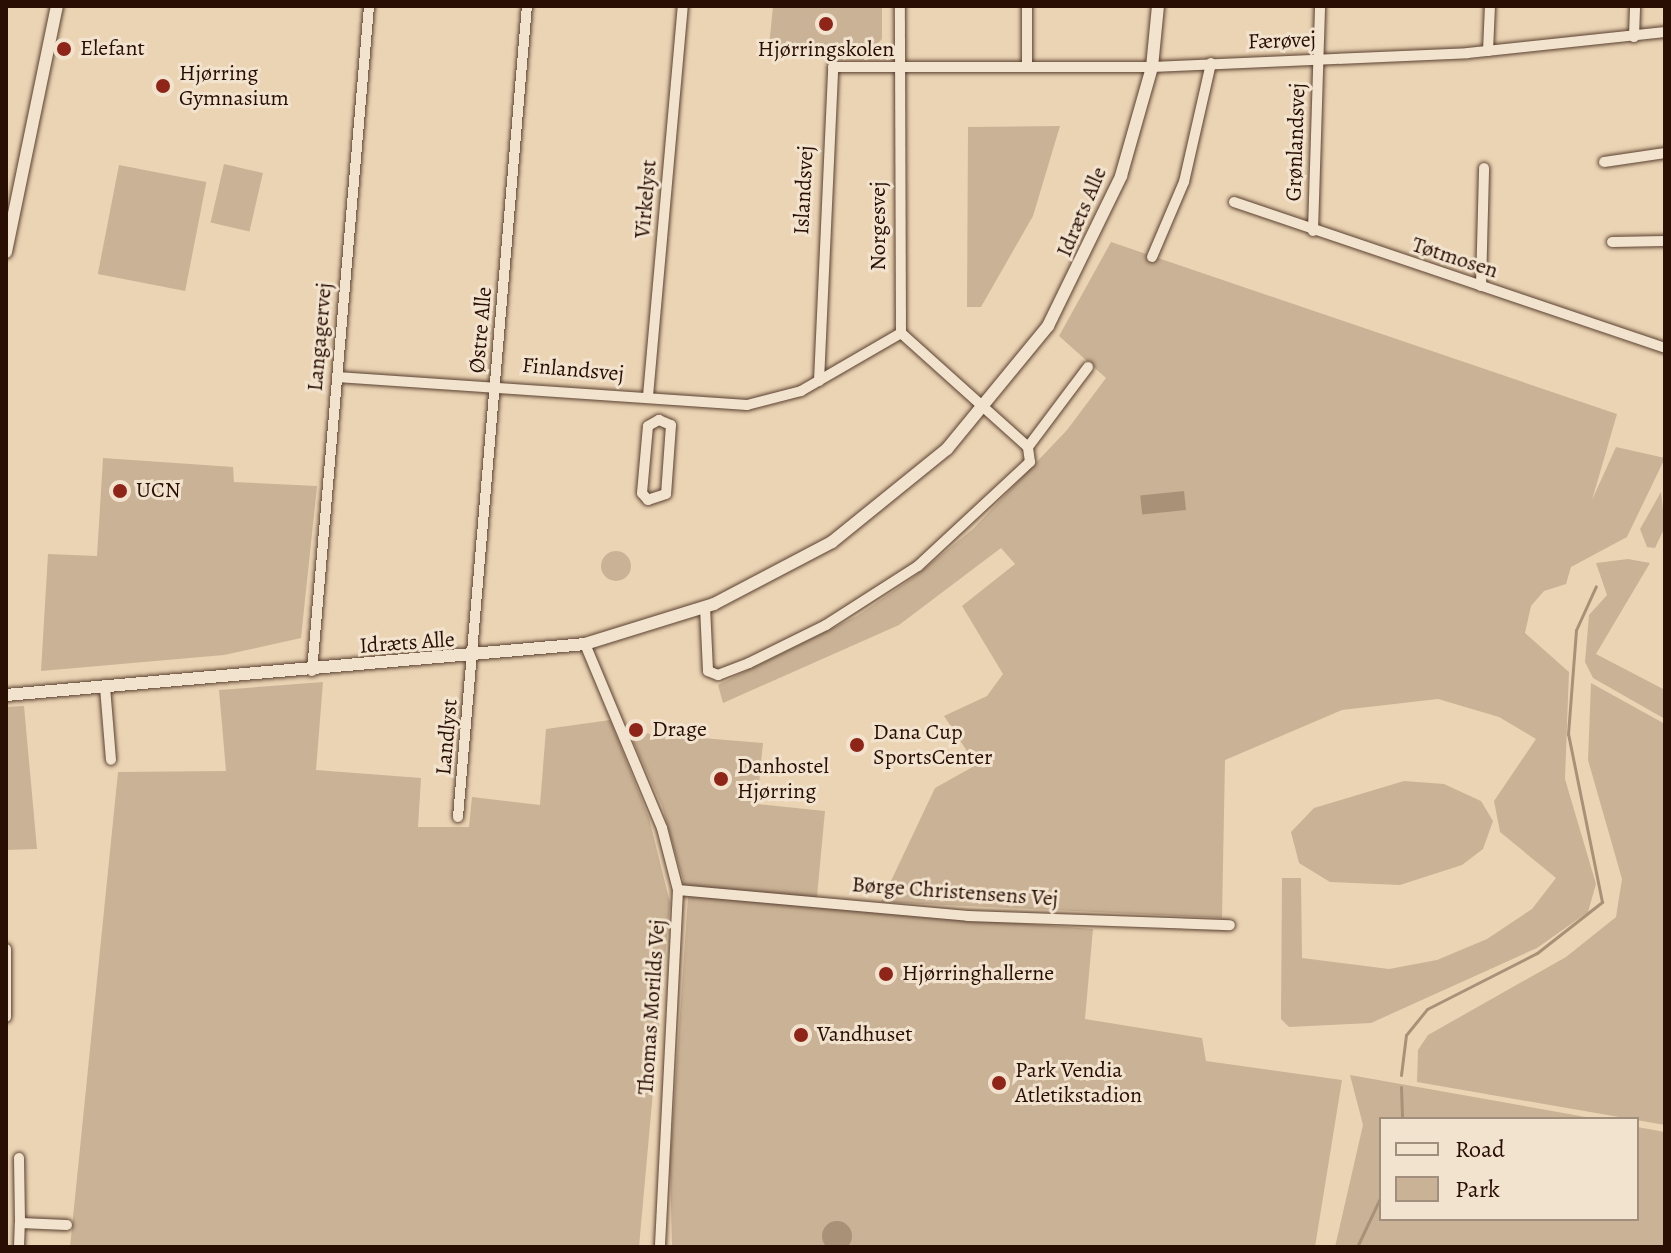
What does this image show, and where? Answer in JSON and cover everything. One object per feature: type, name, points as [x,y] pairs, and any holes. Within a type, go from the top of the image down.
[{"type":"street","points":[[6,252],[57,6]]},
{"type":"street","name":"Langagervej","points":[[312,671],[369,6]]},
{"type":"street","name":"Østre Alle","points":[[474,658],[527,6]]},
{"type":"street","name":"Virkelyst","points":[[648,396],[683,6]]},
{"type":"street","name":"Norgesvej","points":[[900,6],[901,333]]},
{"type":"street","points":[[1027,6],[1027,64]]},
{"type":"street","name":"Idræts Alle","points":[[6,695],[474,658],[585,644],[705,607],[762,582],[880,508],[984,409],[1048,326],[1100,229],[1152,67],[1158,6]]},
{"type":"street","name":"Grønlandsvej","points":[[1313,231],[1320,6]]},
{"type":"street","points":[[1488,51],[1490,6]]},
{"type":"street","points":[[1634,37],[1635,6]]},
{"type":"street","name":"Færøvej","points":[[900,64],[1152,67],[1488,51],[1665,32]]},
{"type":"street","points":[[1152,257],[1184,182],[1211,63]]},
{"type":"street","name":"Islandsvej","points":[[819,381],[829,77],[843,64],[900,64]]},
{"type":"street","points":[[1604,162],[1665,153]]},
{"type":"street","points":[[1481,286],[1484,168]]},
{"type":"street","name":"Tøtmosen","points":[[1234,202],[1665,348]]},
{"type":"street","points":[[1612,242],[1665,241]]},
{"type":"street","points":[[901,333],[1028,447]]},
{"type":"street","name":"Finlandsvej","points":[[337,377],[496,383],[747,405],[819,381],[901,333]]},
{"type":"street","points":[[705,607],[711,674],[788,646],[918,566],[1027,467],[1028,447],[1088,367]]},
{"type":"street","points":[[659,420],[661,397]]},
{"type":"street","points":[[659,420],[671,425],[666,494],[645,499],[648,426],[659,420]]},
{"type":"street","name":"Thomas Morilds Vej","points":[[585,644],[662,828],[678,890],[660,1247]]},
{"type":"street","name":"Landlyst","points":[[458,817],[474,658]]},
{"type":"street","points":[[105,687],[111,760]]},
{"type":"street","name":"Børge Christensens Vej","points":[[678,890],[968,916],[1230,925]]},
{"type":"street","points":[[6,949],[6,1017]]},
{"type":"street","points":[[19,1158],[19,1247]]},
{"type":"street","points":[[20,1223],[67,1225]]},
{"type":"green space","name":"Hjørringskolen","points":[[773,6],[882,6],[882,39],[875,46],[769,47]]},
{"type":"green space","points":[[1060,126],[1033,216],[981,307],[967,307],[968,127]]},
{"type":"green space","points":[[224,164],[263,173],[249,231],[211,222]]},
{"type":"green space","points":[[119,165],[206,182],[185,291],[98,274]]},
{"type":"green space","points":[[1111,242],[1617,414],[1592,500],[1616,447],[1665,458],[1627,537],[1571,567],[1566,584],[1544,591],[1531,606],[1525,633],[1569,672],[1565,779],[1596,884],[1588,912],[1537,948],[1371,1023],[1289,1027],[1281,1019],[1282,878],[1301,878],[1302,958],[1389,969],[1437,960],[1487,939],[1532,909],[1556,878],[1500,832],[1494,801],[1536,739],[1499,717],[1438,699],[1342,710],[1225,760],[1222,918],[881,902],[935,788],[976,765],[944,716],[987,696],[1003,674],[962,606],[1015,564],[1001,548],[899,625],[723,703],[718,685],[857,616],[914,577],[973,529],[1067,430],[1106,378],[1059,336]]},
{"type":"green space","points":[[103,458],[233,467],[234,482],[317,486],[301,638],[224,655],[41,671],[48,554],[97,556]]},
{"type":"green space","points":[[1661,492],[1665,527],[1655,548],[1647,547],[1640,529]]},
{"type":"green space","points":[[616,551],[627,555],[631,566],[627,577],[616,581],[605,577],[601,566],[605,555]]},
{"type":"green space","points":[[1628,559],[1650,563],[1596,654],[1665,690],[1665,719],[1593,678],[1585,662],[1589,615],[1607,595],[1596,563]]},
{"type":"green space","points":[[323,682],[316,770],[421,778],[418,827],[469,827],[472,797],[540,805],[546,729],[610,720],[649,818],[670,903],[639,1247],[70,1247],[118,772],[226,771],[219,690]]},
{"type":"green space","points":[[1591,683],[1665,724],[1665,1125],[1639,1120],[1639,1117],[1619,1117],[1417,1082],[1418,1050],[1428,1035],[1566,957],[1616,917],[1622,879],[1588,760]]},
{"type":"green space","points":[[24,706],[37,849],[6,850],[6,707]]},
{"type":"green space","name":"Hjørringhallerne","points":[[629,732],[763,743],[757,804],[825,811],[816,907],[1093,929],[1085,1019],[1202,1038],[1206,1061],[1342,1080],[1315,1247],[672,1247],[670,1162],[688,897],[662,806]]},
{"type":"green space","points":[[1404,781],[1444,784],[1481,801],[1493,821],[1483,849],[1462,865],[1400,885],[1330,882],[1299,863],[1291,832],[1314,808]]},
{"type":"green space","points":[[1350,1075],[1586,1117],[1379,1117],[1379,1221],[1639,1221],[1639,1127],[1665,1132],[1665,1247],[1335,1247],[1363,1125]]},
{"type":"shaded area","points":[[1184,491],[1186,510],[1142,514],[1140,496]]},
{"type":"shaded area","points":[[837,1221],[848,1225],[852,1236],[848,1247],[837,1251],[826,1247],[822,1236],[826,1225]]},
{"type":"waterway","points":[[1401,1075],[1406,1035],[1427,1009],[1537,953],[1602,902],[1568,734],[1576,630],[1596,586]]},
{"type":"waterway","points":[[1401,1087],[1402,1117]]},
{"type":"waterway","points":[[1357,1247],[1379,1200]]},
{"type":"place","name":"Hjørringskolen","points":[[826,24]]},
{"type":"place","name":"Elefant","points":[[64,49]]},
{"type":"place","name":"Hjørring Gymnasium","points":[[163,86]]},
{"type":"place","name":"UCN","points":[[120,491]]},
{"type":"place","name":"Drage","points":[[636,730]]},
{"type":"place","name":"Dana Cup SportsCenter","points":[[857,745]]},
{"type":"place","name":"Danhostel Hjørring","points":[[721,779]]},
{"type":"place","name":"Hjørringhallerne","points":[[886,974]]},
{"type":"place","name":"Vandhuset","points":[[801,1035]]},
{"type":"place","name":"Park Vendia Atletikstadion","points":[[999,1083]]}]
